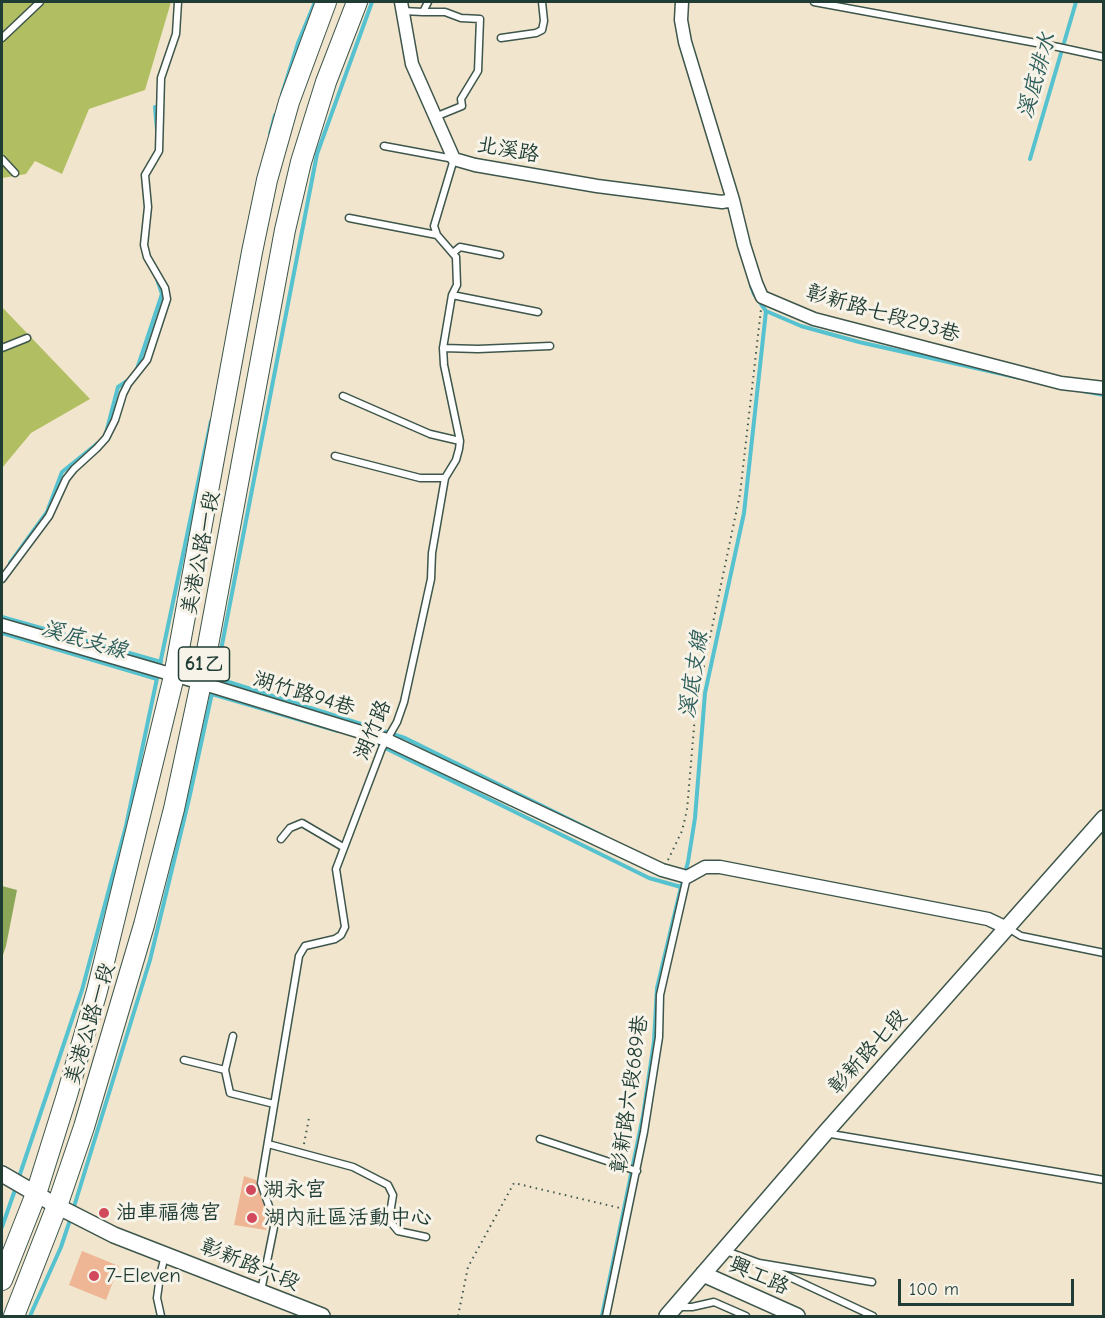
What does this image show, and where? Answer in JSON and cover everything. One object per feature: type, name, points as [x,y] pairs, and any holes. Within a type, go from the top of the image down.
[{"type":"main road","name":"美港公路一段","points":[[2,1280],[36,1194],[68,1095],[97,991],[174,676],[267,180],[289,102],[326,2]]},
{"type":"main road","name":"美港公路一段","points":[[14,1317],[57,1206],[84,1127],[144,925],[174,809],[201,682],[288,219],[301,162],[326,82],[357,2]]},
{"type":"street","points":[[682,2],[681,20],[685,42],[728,201],[762,297]]},
{"type":"street","name":"北溪路","points":[[401,6],[412,64],[454,159],[475,165],[597,186],[728,201]]},
{"type":"street","name":"彰新路七段293巷","points":[[762,297],[814,319],[1061,383],[1104,388]]},
{"type":"street","name":"湖竹路94巷","points":[[2,625],[201,682],[387,740],[662,870],[687,877]]},
{"type":"street","name":"彰新路七段","points":[[671,1312],[722,1250],[1104,818]]},
{"type":"street","points":[[687,877],[705,867],[720,867],[988,919],[1007,928]]},
{"type":"street","name":"彰新路六段","points":[[2,1174],[114,1235],[322,1317]]},
{"type":"street","name":"興工路","points":[[703,1274],[797,1317]]},
{"type":"lane","points":[[2,38],[40,2]]},
{"type":"lane","points":[[2,579],[49,516],[66,479],[106,438],[115,420],[123,394],[147,360],[167,299],[165,288],[147,256],[144,245],[148,207],[145,175],[159,151],[160,78],[176,34],[178,2]]},
{"type":"lane","points":[[423,12],[428,2]]},
{"type":"lane","points":[[501,38],[542,30],[544,21],[542,2]]},
{"type":"lane","points":[[814,2],[1104,57]]},
{"type":"lane","points":[[401,6],[423,12],[445,12],[461,18],[480,19],[477,71],[461,99],[462,106],[435,117]]},
{"type":"lane","points":[[343,396],[430,434],[460,441],[444,365],[443,348],[452,295],[458,285],[456,257],[437,236],[434,226],[454,159],[384,146]]},
{"type":"lane","points":[[2,159],[15,173]]},
{"type":"lane","points":[[349,218],[437,236]]},
{"type":"lane","points":[[453,253],[460,247],[500,255]]},
{"type":"lane","points":[[452,295],[538,312]]},
{"type":"lane","points":[[2,348],[27,338]]},
{"type":"lane","points":[[443,348],[550,346]]},
{"type":"lane","name":"湖竹路","points":[[260,1293],[274,1227],[261,1183],[299,956],[305,946],[334,939],[341,935],[345,927],[336,869],[382,748],[400,712],[431,579],[432,553],[445,478],[456,460],[460,441]]},
{"type":"lane","points":[[335,456],[420,478],[445,478]]},
{"type":"lane","points":[[281,839],[290,828],[302,823],[343,847]]},
{"type":"lane","name":"彰新路六段689巷","points":[[606,1317],[637,1171],[659,1037],[660,995],[687,877]]},
{"type":"lane","points":[[1007,928],[1022,936],[1104,953]]},
{"type":"lane","points":[[232,1036],[225,1070],[230,1093],[274,1104]]},
{"type":"lane","points":[[184,1060],[225,1070]]},
{"type":"lane","points":[[825,1133],[1104,1180]]},
{"type":"lane","points":[[540,1139],[637,1171]]},
{"type":"lane","points":[[268,1144],[353,1167],[388,1185],[393,1195],[389,1220],[398,1231],[426,1237]]},
{"type":"lane","points":[[722,1250],[759,1263],[873,1317]]},
{"type":"lane","points":[[161,1317],[157,1298],[159,1276],[165,1254]]},
{"type":"lane","points":[[759,1263],[872,1282]]},
{"type":"lane","points":[[671,1312],[714,1302],[746,1317]]},
{"type":"path","points":[[662,870],[682,831],[687,810],[696,704],[740,494],[762,297]]},
{"type":"path","points":[[302,1153],[309,1118]]},
{"type":"path","points":[[458,1317],[468,1267],[513,1184],[628,1209]]},
{"type":"green space","points":[[2,2],[171,2],[145,90],[89,109],[62,174],[35,161],[26,174],[2,178]]},
{"type":"green space","points":[[2,307],[90,399],[31,433],[2,468]]},
{"type":"green space","points":[[2,886],[17,890],[2,958]]},
{"type":"building","points":[[244,1176],[256,1180],[268,1219],[266,1230],[234,1225]]},
{"type":"building","name":"7-Eleven","points":[[82,1251],[119,1266],[106,1300],[69,1285]]},
{"type":"waterway","points":[[282,94],[298,43],[315,2]]},
{"type":"waterway","points":[[214,686],[317,154],[372,2]]},
{"type":"waterway","name":"溪底排水","points":[[1030,159],[1076,2]]},
{"type":"waterway","points":[[155,107],[157,130]]},
{"type":"waterway","points":[[270,134],[275,115]]},
{"type":"waterway","points":[[137,369],[162,294],[157,279]]},
{"type":"waterway","points":[[751,286],[766,311]]},
{"type":"waterway","name":"溪底支線","points":[[371,741],[649,878],[681,887],[688,862],[695,818],[705,693],[744,513],[766,311],[801,326],[859,342],[1020,378]]},
{"type":"waterway","points":[[106,433],[118,387],[130,379]]},
{"type":"waterway","name":"溪底支線","points":[[1083,391],[1104,395]]},
{"type":"waterway","points":[[18,1180],[82,990],[126,826],[211,421]]},
{"type":"waterway","points":[[10,563],[47,512],[62,472],[98,443]]},
{"type":"waterway","points":[[2,617],[161,662]]},
{"type":"waterway","name":"溪底支線","points":[[2,633],[157,679]]},
{"type":"waterway","points":[[216,678],[405,738],[605,837]]},
{"type":"waterway","points":[[73,1210],[150,960],[212,693]]},
{"type":"waterway","name":"溪底支線","points":[[212,694],[338,731]]},
{"type":"waterway","points":[[602,1316],[643,1116],[654,1041],[657,988],[681,887]]},
{"type":"waterway","points":[[2,1227],[16,1187]]},
{"type":"waterway","points":[[30,1316],[61,1247],[71,1217]]},
{"type":"place","name":"湖永宮","points":[[251,1190]]},
{"type":"place","name":"油車福德宮","points":[[104,1213]]},
{"type":"place","name":"湖內社區活動中心","points":[[252,1218]]},
{"type":"place","name":"7-Eleven","points":[[94,1276]]}]
